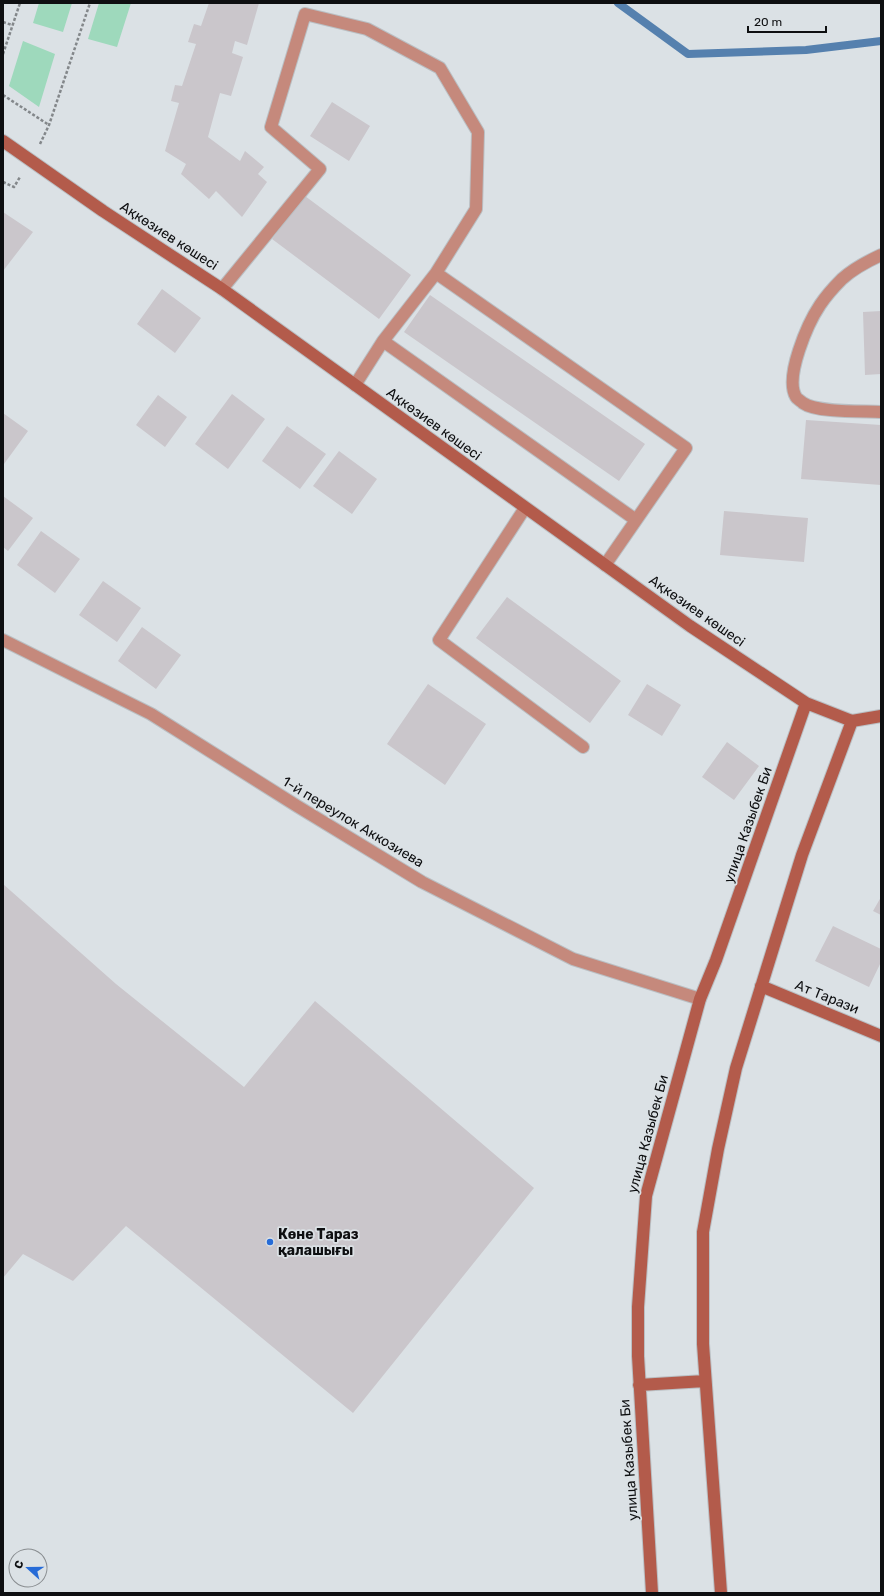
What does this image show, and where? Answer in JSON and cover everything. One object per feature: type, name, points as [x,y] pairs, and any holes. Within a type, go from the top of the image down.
[{"type":"main road","name":"Ақкөзиев көшесі","points":[[3,141],[103,211],[222,289],[690,626],[806,703],[852,721]]},
{"type":"main road","name":"улица Казыбек Би","points":[[652,1593],[638,1356],[638,1306],[646,1196],[700,999],[716,960],[806,703]]},
{"type":"main road","points":[[721,1593],[703,1344],[703,1232],[718,1149],[736,1068],[802,855],[852,721],[881,716]]},
{"type":"main road","name":"Ат Тарази","points":[[761,986],[881,1036]]},
{"type":"main road","points":[[639,1385],[705,1381]]},
{"type":"street","points":[[222,289],[320,170],[271,126],[305,14],[367,29],[440,68],[478,132],[476,209],[436,273],[383,341],[354,385]]},
{"type":"street","points":[[881,255],[869,260],[842,280],[820,305],[804,336],[795,362],[792,383],[796,397],[805,404],[819,409],[881,412]]},
{"type":"street","points":[[436,273],[686,448],[605,565]]},
{"type":"street","points":[[383,341],[636,520]]},
{"type":"street","points":[[525,508],[439,640],[583,747]]},
{"type":"street","name":"1-й переулок Аккозиева","points":[[3,640],[151,714],[297,806],[422,882],[573,959],[700,999]]},
{"type":"path","points":[[3,54],[20,3]]},
{"type":"path","points":[[32,162],[49,126],[90,3]]},
{"type":"path","points":[[3,22],[12,25]]},
{"type":"path","points":[[3,94],[49,126]]},
{"type":"green space","points":[[39,3],[72,3],[63,32],[33,23]]},
{"type":"green space","points":[[99,3],[131,3],[117,47],[88,39]]},
{"type":"green space","points":[[23,41],[55,54],[39,107],[9,86]]},
{"type":"building","points":[[209,3],[259,3],[247,45],[235,41],[232,53],[243,57],[231,96],[220,93],[208,137],[240,161],[245,151],[264,167],[258,174],[267,182],[242,217],[216,191],[209,199],[181,174],[186,164],[165,151],[179,103],[171,101],[175,85],[182,86],[196,44],[188,42],[194,24],[201,26]]},
{"type":"building","points":[[332,102],[370,126],[349,161],[310,136]]},
{"type":"building","points":[[305,196],[411,275],[379,319],[272,239]]},
{"type":"building","points":[[3,212],[33,232],[3,271]]},
{"type":"building","points":[[162,289],[201,318],[175,353],[137,324]]},
{"type":"building","points":[[430,295],[645,444],[619,481],[404,332]]},
{"type":"building","points":[[881,311],[881,374],[865,375],[863,312]]},
{"type":"building","points":[[232,394],[265,419],[228,469],[195,444]]},
{"type":"building","points":[[158,395],[187,417],[165,447],[136,425]]},
{"type":"building","points":[[3,413],[28,431],[4,464],[3,464]]},
{"type":"building","points":[[806,420],[881,425],[881,485],[801,479]]},
{"type":"building","points":[[287,426],[326,454],[300,489],[262,461]]},
{"type":"building","points":[[339,451],[377,479],[352,514],[313,486]]},
{"type":"building","points":[[3,496],[33,518],[8,551],[3,547]]},
{"type":"building","points":[[724,511],[808,518],[804,562],[720,555]]},
{"type":"building","points":[[41,531],[80,559],[55,593],[17,565]]},
{"type":"building","points":[[103,581],[141,608],[117,642],[79,615]]},
{"type":"building","points":[[507,597],[621,681],[590,723],[476,638]]},
{"type":"building","points":[[142,627],[181,655],[156,689],[118,661]]},
{"type":"building","points":[[428,684],[486,724],[445,785],[387,744]]},
{"type":"building","points":[[647,684],[681,705],[662,736],[628,715]]},
{"type":"building","points":[[727,742],[759,766],[734,800],[702,777]]},
{"type":"building","points":[[3,884],[116,984],[244,1087],[315,1001],[534,1188],[353,1413],[126,1226],[73,1281],[23,1254],[3,1278]]},
{"type":"building","points":[[881,897],[881,915],[873,911]]},
{"type":"building","points":[[833,926],[881,949],[881,962],[869,987],[815,961]]},
{"type":"waterway","points":[[618,3],[688,54],[806,50],[881,41]]},
{"type":"place","name":"Көне Тараз қалашығы","points":[[270,1242]]}]
